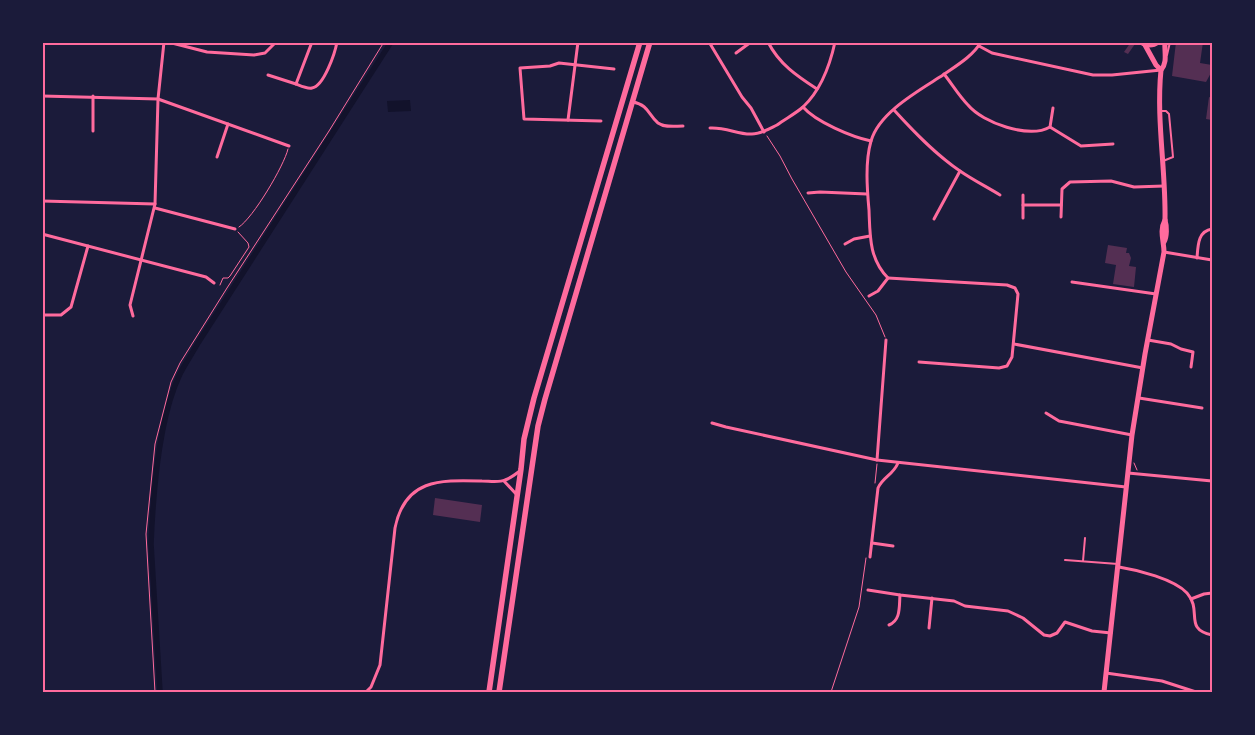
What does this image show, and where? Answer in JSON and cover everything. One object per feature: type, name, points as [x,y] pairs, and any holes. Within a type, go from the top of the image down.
[{"type":"highway","points":[[489,692],[518,496],[524,439],[534,398],[640,42]]},
{"type":"highway","points":[[499,692],[538,426],[650,42]]},
{"type":"main road","points":[[1143,44],[1154,45],[1158,42]]},
{"type":"main road","points":[[1104,692],[1132,435],[1147,340],[1164,252],[1164,242],[1161,239],[1164,220],[1164,186],[1160,111],[1161,70],[1166,56],[1165,42]]},
{"type":"main road","points":[[1143,44],[1153,56],[1156,66],[1161,70]]},
{"type":"street","points":[[133,316],[130,305],[155,206],[158,99],[166,42],[207,52],[254,56],[265,53],[276,42]]},
{"type":"street","points":[[296,84],[312,42]]},
{"type":"street","points":[[268,75],[310,89],[318,86],[333,58],[336,42]]},
{"type":"street","points":[[568,120],[578,42]]},
{"type":"street","points":[[709,42],[764,132]]},
{"type":"street","points":[[736,54],[751,42]]},
{"type":"street","points":[[768,42],[774,54],[784,66],[817,89]]},
{"type":"street","points":[[710,128],[725,128],[748,134],[764,132],[803,107],[817,89],[832,58],[835,42]]},
{"type":"street","points":[[919,362],[1002,368],[1010,362],[1019,297],[1018,292],[1012,286],[888,278],[880,269],[875,261],[870,236],[868,194],[871,141],[881,123],[894,110],[944,74],[980,44],[992,53],[1093,75],[1161,70]]},
{"type":"street","points":[[601,121],[524,119],[520,68],[550,66],[559,63],[614,69]]},
{"type":"street","points":[[944,74],[968,106],[985,118],[1025,131],[1041,131],[1050,126]]},
{"type":"street","points":[[42,96],[158,99],[288,146]]},
{"type":"street","points":[[93,96],[93,130]]},
{"type":"street","points":[[633,102],[640,103],[652,114],[657,123],[665,126],[683,126]]},
{"type":"street","points":[[803,107],[814,117],[859,138],[871,141]]},
{"type":"street","points":[[1050,126],[1053,108]]},
{"type":"street","points":[[894,110],[932,149],[960,171],[1000,196]]},
{"type":"street","points":[[217,157],[228,124]]},
{"type":"street","points":[[1050,126],[1080,146],[1104,143],[1113,144]]},
{"type":"street","points":[[934,219],[960,171]]},
{"type":"street","points":[[1061,217],[1062,189],[1070,182],[1111,182],[1134,187],[1164,186]]},
{"type":"street","points":[[808,193],[868,194]]},
{"type":"street","points":[[1024,195],[1024,218]]},
{"type":"street","points":[[42,201],[155,206],[235,229]]},
{"type":"street","points":[[1023,205],[1061,205]]},
{"type":"street","points":[[1197,258],[1200,236],[1205,231],[1212,229]]},
{"type":"street","points":[[42,234],[206,277],[214,283]]},
{"type":"street","points":[[845,244],[854,239],[870,236]]},
{"type":"street","points":[[42,315],[61,314],[71,307],[88,246]]},
{"type":"street","points":[[1164,252],[1212,260]]},
{"type":"street","points":[[869,296],[878,291],[888,278]]},
{"type":"street","points":[[1072,282],[1156,294]]},
{"type":"street","points":[[877,460],[886,340]]},
{"type":"street","points":[[1147,340],[1171,344],[1193,352],[1191,367]]},
{"type":"street","points":[[1014,344],[1143,368]]},
{"type":"street","points":[[1138,398],[1202,408]]},
{"type":"street","points":[[1046,413],[1059,421],[1132,435]]},
{"type":"street","points":[[712,423],[877,460],[1126,487]]},
{"type":"street","points":[[870,557],[878,488],[882,480],[892,474],[898,462]]},
{"type":"street","points":[[366,692],[371,687],[380,665],[395,528],[402,506],[419,488],[432,483],[446,480],[504,481],[521,469]]},
{"type":"street","points":[[1128,473],[1212,481]]},
{"type":"street","points":[[504,481],[518,496]]},
{"type":"street","points":[[872,542],[893,546]]},
{"type":"street","points":[[1119,566],[1141,571],[1186,591],[1192,598],[1194,605],[1196,627],[1200,631],[1212,635]]},
{"type":"street","points":[[868,590],[900,596],[954,601],[965,606],[1008,611],[1023,618],[1044,635],[1050,636],[1057,633],[1065,622],[1092,631],[1111,633]]},
{"type":"street","points":[[1192,598],[1212,593]]},
{"type":"street","points":[[889,625],[894,623],[898,617],[900,596]]},
{"type":"street","points":[[929,628],[932,598]]},
{"type":"street","points":[[1106,673],[1162,681],[1196,692]]},
{"type":"lane","points":[[1166,56],[1170,42]]},
{"type":"lane","points":[[1160,111],[1166,111],[1169,114],[1173,158],[1163,161]]},
{"type":"lane","points":[[1083,561],[1085,538]]},
{"type":"lane","points":[[1065,560],[1119,566]]},
{"type":"path","points":[[155,692],[146,534],[155,444],[171,382],[180,363],[226,288],[324,139],[384,42]]},
{"type":"path","points":[[764,132],[780,156],[846,272],[876,315],[886,340]]},
{"type":"path","points":[[220,285],[223,278],[230,276],[248,247],[248,242],[235,229],[244,224],[250,216],[283,163],[288,146]]},
{"type":"path","points":[[875,485],[877,460]]},
{"type":"path","points":[[831,692],[860,607],[867,551]]},
{"type":"shaded area","points":[[410,100],[411,111],[388,112],[387,101]]},
{"type":"building","points":[[1131,42],[1135,44],[1128,54],[1124,52]]},
{"type":"building","points":[[1176,42],[1203,42],[1200,63],[1212,65],[1212,71],[1206,82],[1172,76]]},
{"type":"building","points":[[1209,97],[1212,98],[1212,120],[1206,119]]},
{"type":"building","points":[[1108,245],[1127,248],[1126,253],[1129,253],[1131,258],[1129,266],[1136,267],[1134,287],[1113,284],[1116,265],[1105,263]]},
{"type":"building","points":[[435,498],[482,505],[480,522],[433,515]]},
{"type":"waterway","points":[[160,692],[151,544],[153,503],[161,436],[172,394],[181,372],[198,343],[391,42]]}]
